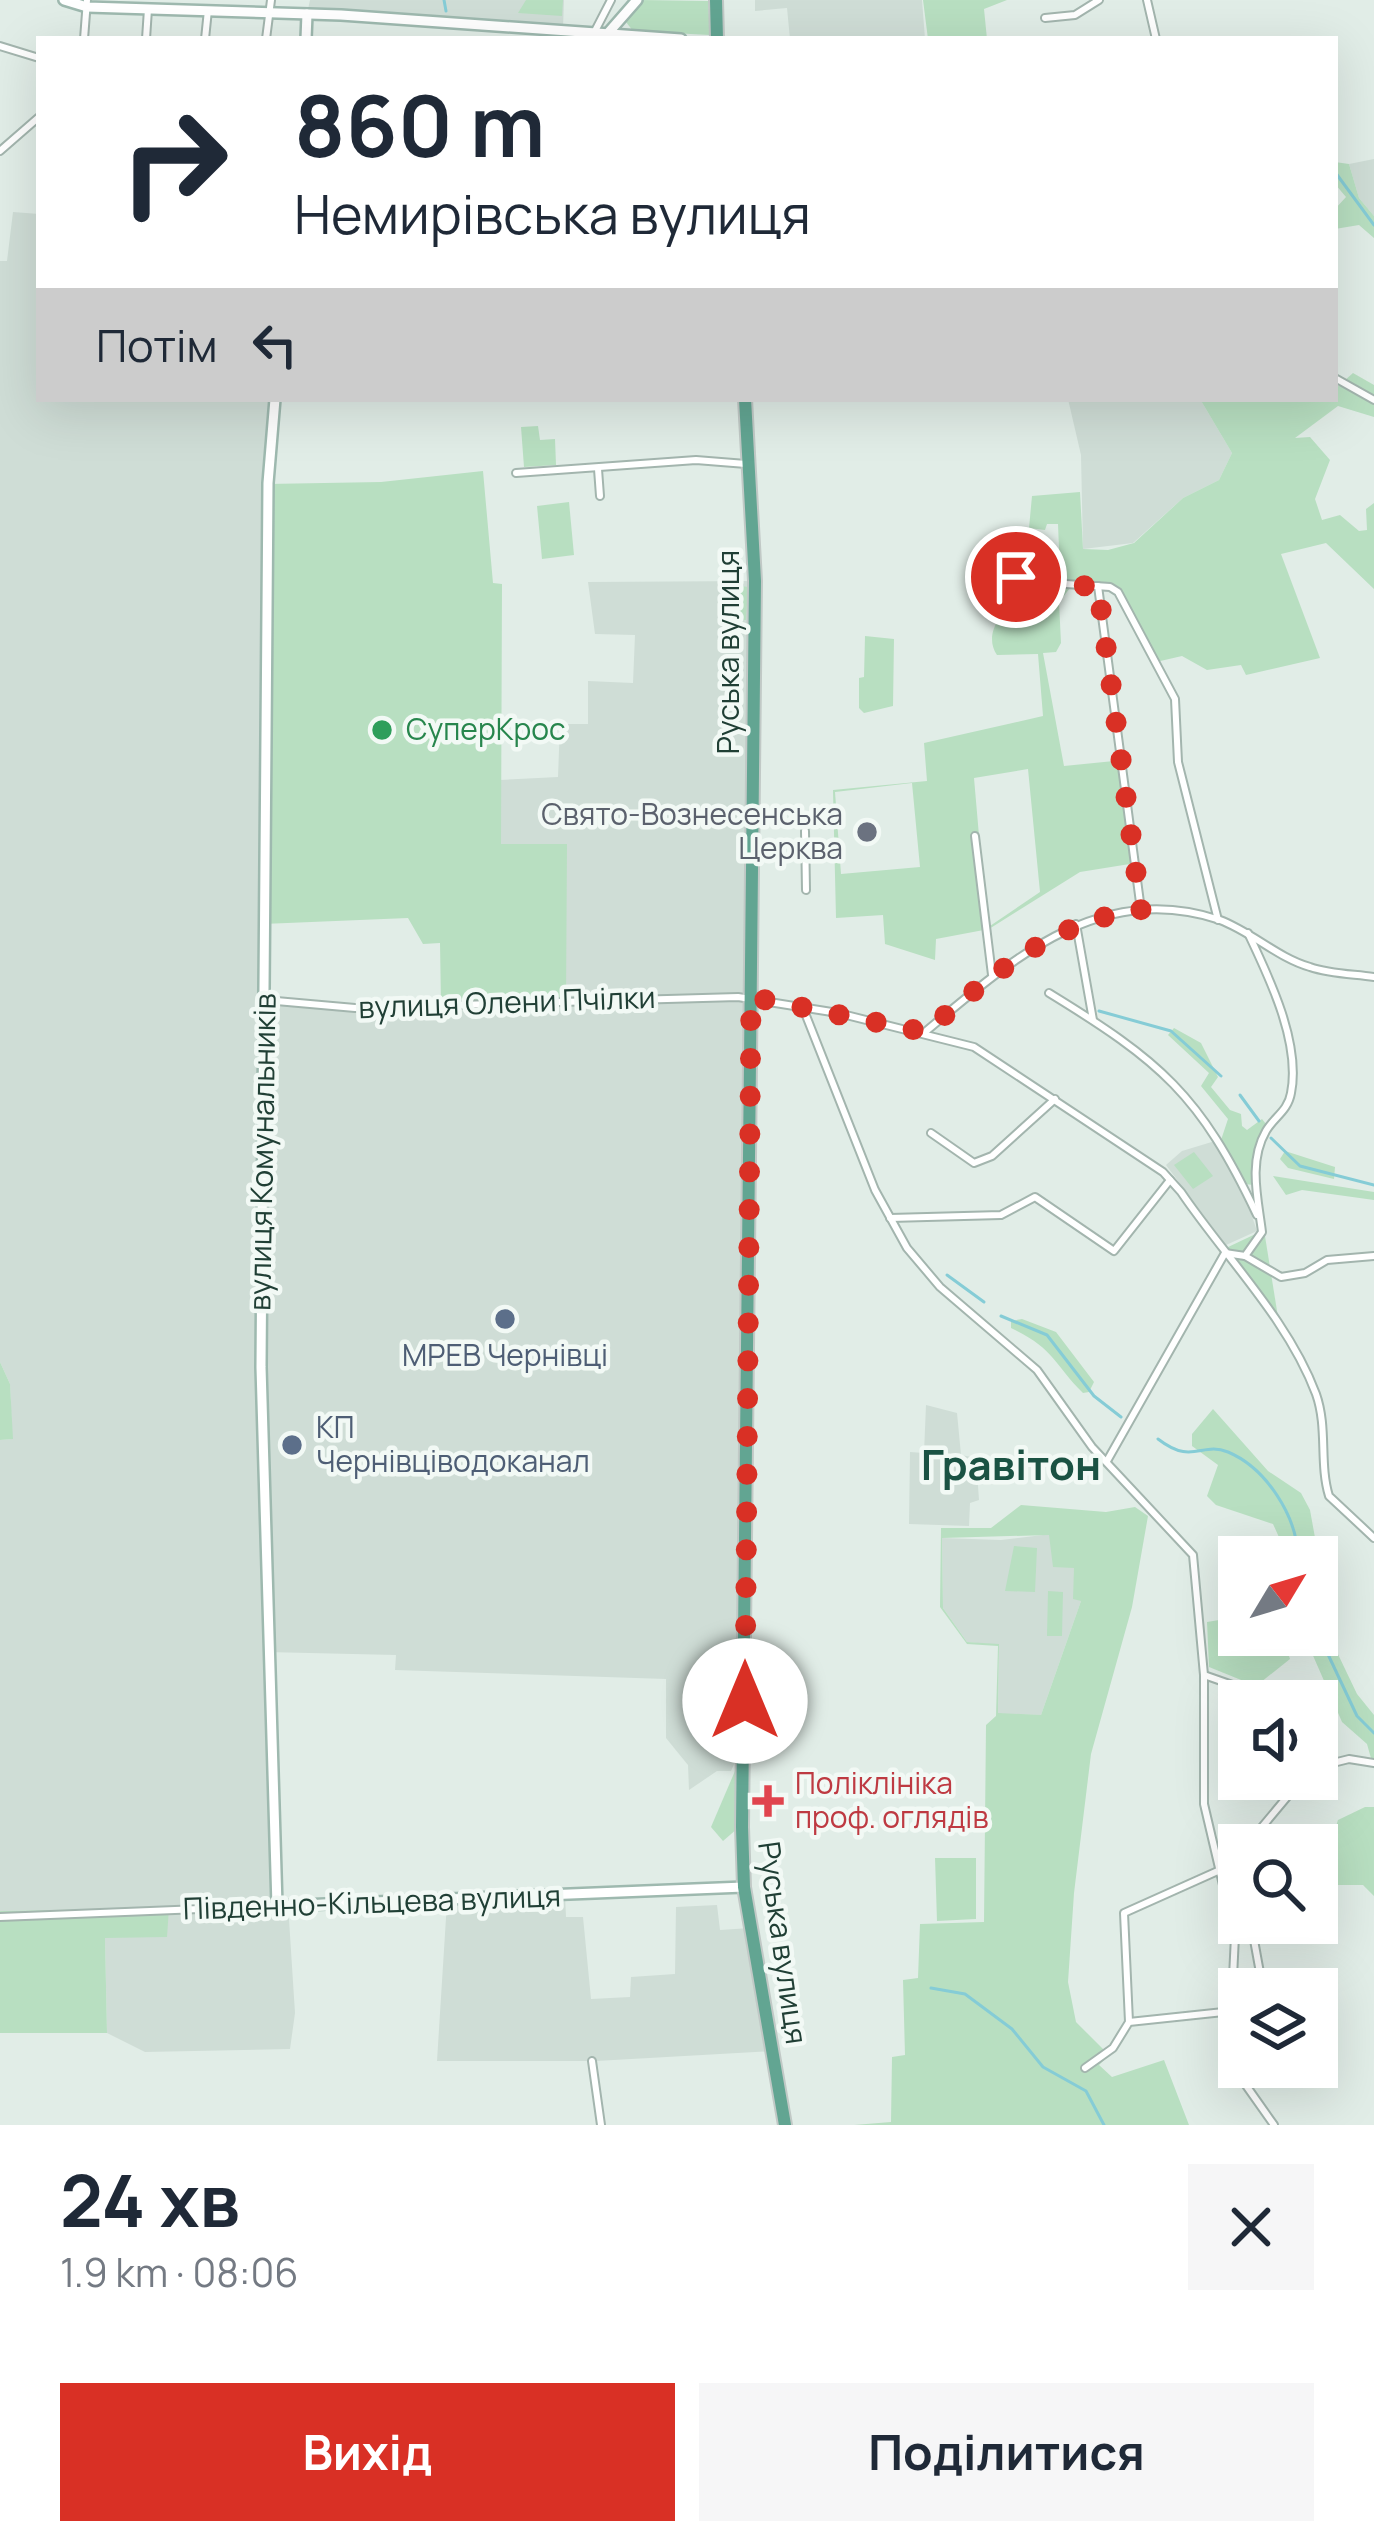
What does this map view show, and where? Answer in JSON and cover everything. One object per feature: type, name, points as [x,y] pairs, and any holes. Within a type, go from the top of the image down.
[{"type":"main road","points":[[716,0],[717,36]]},
{"type":"main road","name":"Руська вулиця","points":[[745,402],[755,577],[744,1887],[785,2125]]},
{"type":"street","points":[[64,0],[148,9],[270,6],[308,14],[650,36]]},
{"type":"street","points":[[595,31],[611,0]]},
{"type":"street","points":[[609,32],[637,0]]},
{"type":"street","points":[[1045,18],[1075,15],[1099,0]]},
{"type":"street","points":[[1147,0],[1155,36]]},
{"type":"street","points":[[84,36],[87,4]]},
{"type":"street","points":[[266,36],[270,6]]},
{"type":"street","points":[[146,36],[148,9]]},
{"type":"street","points":[[205,36],[208,10]]},
{"type":"street","points":[[306,36],[308,14]]},
{"type":"street","points":[[0,46],[36,57]]},
{"type":"street","points":[[0,151],[36,120]]},
{"type":"street","points":[[1338,379],[1374,400]]},
{"type":"street","name":"вулиця Комунальників","points":[[275,402],[268,483],[260,1367],[277,1906]]},
{"type":"street","points":[[516,473],[696,460],[750,465]]},
{"type":"street","points":[[598,468],[600,496]]},
{"type":"street","points":[[992,538],[1022,581],[1098,586],[1118,592],[1168,678],[1179,724],[1178,762],[1218,920]]},
{"type":"street","points":[[1098,586],[1141,910]]},
{"type":"street","points":[[805,831],[806,890]]},
{"type":"street","points":[[975,836],[992,976]]},
{"type":"street","points":[[925,1032],[992,976],[1076,923],[1141,910],[1218,920],[1310,968],[1374,976]]},
{"type":"street","points":[[1076,923],[1094,1021]]},
{"type":"street","points":[[1245,1256],[1258,1243],[1261,1224],[1255,1184],[1259,1145],[1286,1108],[1292,1082],[1267,974],[1249,933]]},
{"type":"street","points":[[1049,993],[1159,1066],[1193,1104],[1261,1224]]},
{"type":"street","name":"вулиця Олени Пчілки","points":[[265,1000],[355,1008],[751,997],[925,1032],[974,1047],[1170,1179],[1271,1314],[1315,1392],[1326,1432],[1329,1496],[1374,1538]]},
{"type":"street","points":[[803,1008],[890,1218],[940,1287],[1019,1351],[1107,1461],[1193,1555],[1204,1675],[1204,1804],[1218,1862]]},
{"type":"street","points":[[931,1132],[974,1163],[992,1156],[1055,1099]]},
{"type":"street","points":[[890,1218],[1001,1215],[1035,1197],[1114,1251],[1170,1179]]},
{"type":"street","points":[[1107,1461],[1225,1253],[1245,1256],[1281,1277],[1305,1273],[1327,1260],[1374,1256]]},
{"type":"street","points":[[1204,1675],[1218,1680]]},
{"type":"street","points":[[1338,1761],[1374,1763]]},
{"type":"street","points":[[1264,1824],[1284,1800]]},
{"type":"street","points":[[1085,2068],[1113,2048],[1130,2023],[1124,1913],[1218,1871]]},
{"type":"street","name":"Південно-Кільцева вулиця","points":[[0,1917],[744,1887]]},
{"type":"street","points":[[1130,2023],[1218,2013]]},
{"type":"street","points":[[592,2061],[601,2125]]},
{"type":"street","points":[[1248,2088],[1274,2125]]},
{"type":"shaded area","points":[[310,0],[564,0],[563,28],[652,36],[559,36],[562,30],[307,14]]},
{"type":"shaded area","points":[[755,0],[922,0],[925,36],[790,36],[787,8],[755,11]]},
{"type":"shaded area","points":[[1374,159],[1374,216],[1359,198],[1349,164]]},
{"type":"shaded area","points":[[13,212],[36,214],[36,402],[274,402],[263,1001],[333,1009],[565,1001],[566,844],[501,845],[500,780],[558,777],[560,724],[588,724],[588,681],[633,683],[635,635],[595,634],[588,582],[755,581],[746,1737],[731,1771],[717,1771],[689,1790],[688,1765],[666,1738],[666,1679],[395,1670],[396,1655],[266,1652],[275,1903],[288,1904],[295,2013],[290,2049],[145,2052],[107,2033],[105,1938],[168,1908],[0,1911],[0,1440],[12,1439],[10,1384],[0,1362],[0,261],[7,261]]},
{"type":"shaded area","points":[[1069,402],[1202,402],[1232,453],[1219,480],[1183,498],[1133,543],[1083,549],[1081,455]]},
{"type":"shaded area","points":[[1215,1141],[1244,1193],[1257,1231],[1226,1245],[1166,1165],[1182,1151]]},
{"type":"shaded area","points":[[926,1405],[957,1413],[961,1455],[976,1458],[979,1500],[970,1503],[969,1526],[909,1524],[910,1452],[924,1453]]},
{"type":"shaded area","points":[[1092,1529],[1094,1564],[1041,1715],[998,1714],[999,1645],[967,1642],[943,1608],[942,1538],[1001,1540]]},
{"type":"shaded area","points":[[565,1896],[566,1917],[583,1917],[591,1999],[630,1997],[631,1977],[675,1974],[676,1907],[717,1905],[720,1930],[750,1928],[774,2051],[596,2061],[437,2061],[447,1902]]},
{"type":"green space","points":[[526,0],[563,0],[562,16],[518,13]]},
{"type":"green space","points":[[642,0],[708,1],[710,35],[633,31],[626,22]]},
{"type":"green space","points":[[923,0],[1007,0],[984,9],[987,36],[928,36]]},
{"type":"green space","points":[[1338,162],[1349,164],[1359,198],[1374,216],[1374,238],[1359,225],[1338,228],[1338,206],[1346,197],[1338,188]]},
{"type":"green space","points":[[1353,373],[1374,385],[1374,417],[1338,406],[1295,438],[1310,437],[1330,460],[1315,499],[1322,520],[1340,515],[1359,531],[1367,530],[1366,509],[1374,503],[1374,589],[1326,543],[1281,554],[1320,658],[1246,675],[1241,665],[1207,670],[1182,656],[1156,662],[1108,582],[1074,583],[1059,602],[1061,643],[1056,652],[1043,653],[1064,766],[1124,760],[1136,863],[1080,872],[989,929],[936,939],[935,960],[885,944],[883,915],[836,918],[833,790],[927,781],[924,743],[1043,716],[1038,654],[997,655],[992,644],[1003,612],[1042,579],[1043,552],[1059,549],[1058,524],[1047,524],[1045,530],[1029,528],[1032,496],[1080,492],[1083,549],[1108,550],[1134,543],[1183,498],[1219,480],[1232,453],[1202,402],[1338,402],[1338,386]],"holes":[[[1028,769],[1040,892],[987,928],[974,778]],[[912,783],[920,867],[841,874],[835,792]]]},
{"type":"green space","points":[[538,426],[540,440],[555,439],[556,465],[524,467],[521,427]]},
{"type":"green space","name":"СуперКрос","points":[[483,471],[493,583],[502,584],[501,844],[567,844],[566,1001],[441,1004],[440,943],[423,944],[408,918],[263,924],[267,484],[381,482]]},
{"type":"green space","points":[[569,502],[574,555],[542,559],[537,506]]},
{"type":"green space","points":[[722,583],[748,587],[746,620],[721,620]]},
{"type":"green space","points":[[865,636],[894,639],[893,706],[864,713],[859,708],[859,678],[864,677]]},
{"type":"green space","points":[[1174,1028],[1201,1043],[1218,1077],[1211,1087],[1230,1110],[1241,1114],[1242,1126],[1247,1130],[1262,1119],[1270,1129],[1268,1138],[1261,1135],[1253,1185],[1245,1184],[1220,1143],[1228,1119],[1201,1086],[1209,1073],[1168,1035]]},
{"type":"green space","points":[[1285,1151],[1335,1167],[1334,1179],[1288,1168],[1280,1159]]},
{"type":"green space","points":[[1194,1152],[1213,1176],[1193,1189],[1174,1165]]},
{"type":"green space","points":[[1273,1176],[1374,1192],[1374,1200],[1302,1190],[1286,1195]]},
{"type":"green space","points":[[1264,1230],[1278,1317],[1226,1248]]},
{"type":"green space","points":[[1022,1319],[1056,1332],[1094,1382],[1089,1392],[1083,1393],[1036,1342],[1011,1328],[1011,1321]]},
{"type":"green space","points":[[0,1362],[10,1384],[13,1439],[0,1440]]},
{"type":"green space","points":[[1213,1409],[1268,1471],[1301,1493],[1315,1536],[1278,1536],[1273,1524],[1216,1505],[1207,1496],[1218,1465],[1192,1446],[1192,1434]]},
{"type":"green space","points":[[1021,1505],[1106,1512],[1135,1507],[1148,1516],[1132,1607],[1091,1754],[1068,1982],[1076,2022],[1109,2055],[1099,2065],[1112,2077],[1164,2060],[1189,2125],[854,2125],[891,2122],[892,2057],[905,2055],[903,1980],[918,1978],[920,1924],[984,1922],[986,1725],[996,1716],[998,1646],[967,1644],[940,1607],[941,1528],[991,1528]],"holes":[[[1049,1535],[1053,1567],[1074,1568],[1073,1599],[1081,1601],[1041,1715],[998,1713],[999,1644],[967,1642],[943,1608],[942,1538]]]},
{"type":"green space","points":[[1014,1546],[1037,1548],[1035,1592],[1005,1591]]},
{"type":"green space","points":[[1048,1591],[1063,1592],[1062,1636],[1047,1636]]},
{"type":"green space","points":[[1218,1620],[1218,1656],[1290,1659],[1264,1680],[1241,1680],[1209,1667],[1207,1622]]},
{"type":"green space","points":[[1338,1654],[1357,1694],[1374,1715],[1374,1769],[1367,1744],[1338,1713],[1338,1680],[1324,1680],[1313,1656]]},
{"type":"green space","points":[[738,1764],[738,1828],[723,1841],[711,1827]]},
{"type":"green space","points":[[1374,1807],[1374,1896],[1363,1885],[1338,1885],[1338,1820]]},
{"type":"green space","points":[[935,1858],[976,1858],[976,1919],[937,1921]]},
{"type":"green space","points":[[169,1908],[167,1937],[105,1938],[107,2033],[0,2033],[0,1911]]},
{"type":"waterway","points":[[444,0],[446,11]]},
{"type":"waterway","points":[[1338,176],[1374,225]]},
{"type":"waterway","points":[[1099,1011],[1171,1031],[1221,1076]]},
{"type":"waterway","points":[[1240,1095],[1259,1121]]},
{"type":"waterway","points":[[1271,1138],[1300,1166],[1374,1185]]},
{"type":"waterway","points":[[947,1275],[984,1302]]},
{"type":"waterway","points":[[1001,1316],[1047,1335],[1094,1396],[1121,1417]]},
{"type":"waterway","points":[[1158,1439],[1180,1451],[1219,1449],[1242,1459],[1277,1495],[1295,1536]]},
{"type":"waterway","points":[[1329,1656],[1357,1716],[1374,1733]]},
{"type":"waterway","points":[[931,1988],[965,1994],[1012,2029],[1043,2067],[1086,2091],[1104,2125]]},
{"type":"place","name":"СуперКрос","points":[[382,730]]},
{"type":"place","name":"Свято-Вознесенська Церква","points":[[867,832]]},
{"type":"place","name":"МРЕВ Чернівці","points":[[505,1319]]},
{"type":"place","name":"КП Чернівціводоканал","points":[[292,1445]]},
{"type":"place","name":"Поліклініка проф. оглядів","points":[[768,1801]]},
{"type":"district","name":"Гравітон","points":[[1011,1465]]},
{"type":"route","points":[[745,1701],[751,997],[925,1032],[1016,957],[1076,923],[1098,914],[1141,910],[1098,586],[1032,585],[1016,577]]}]
